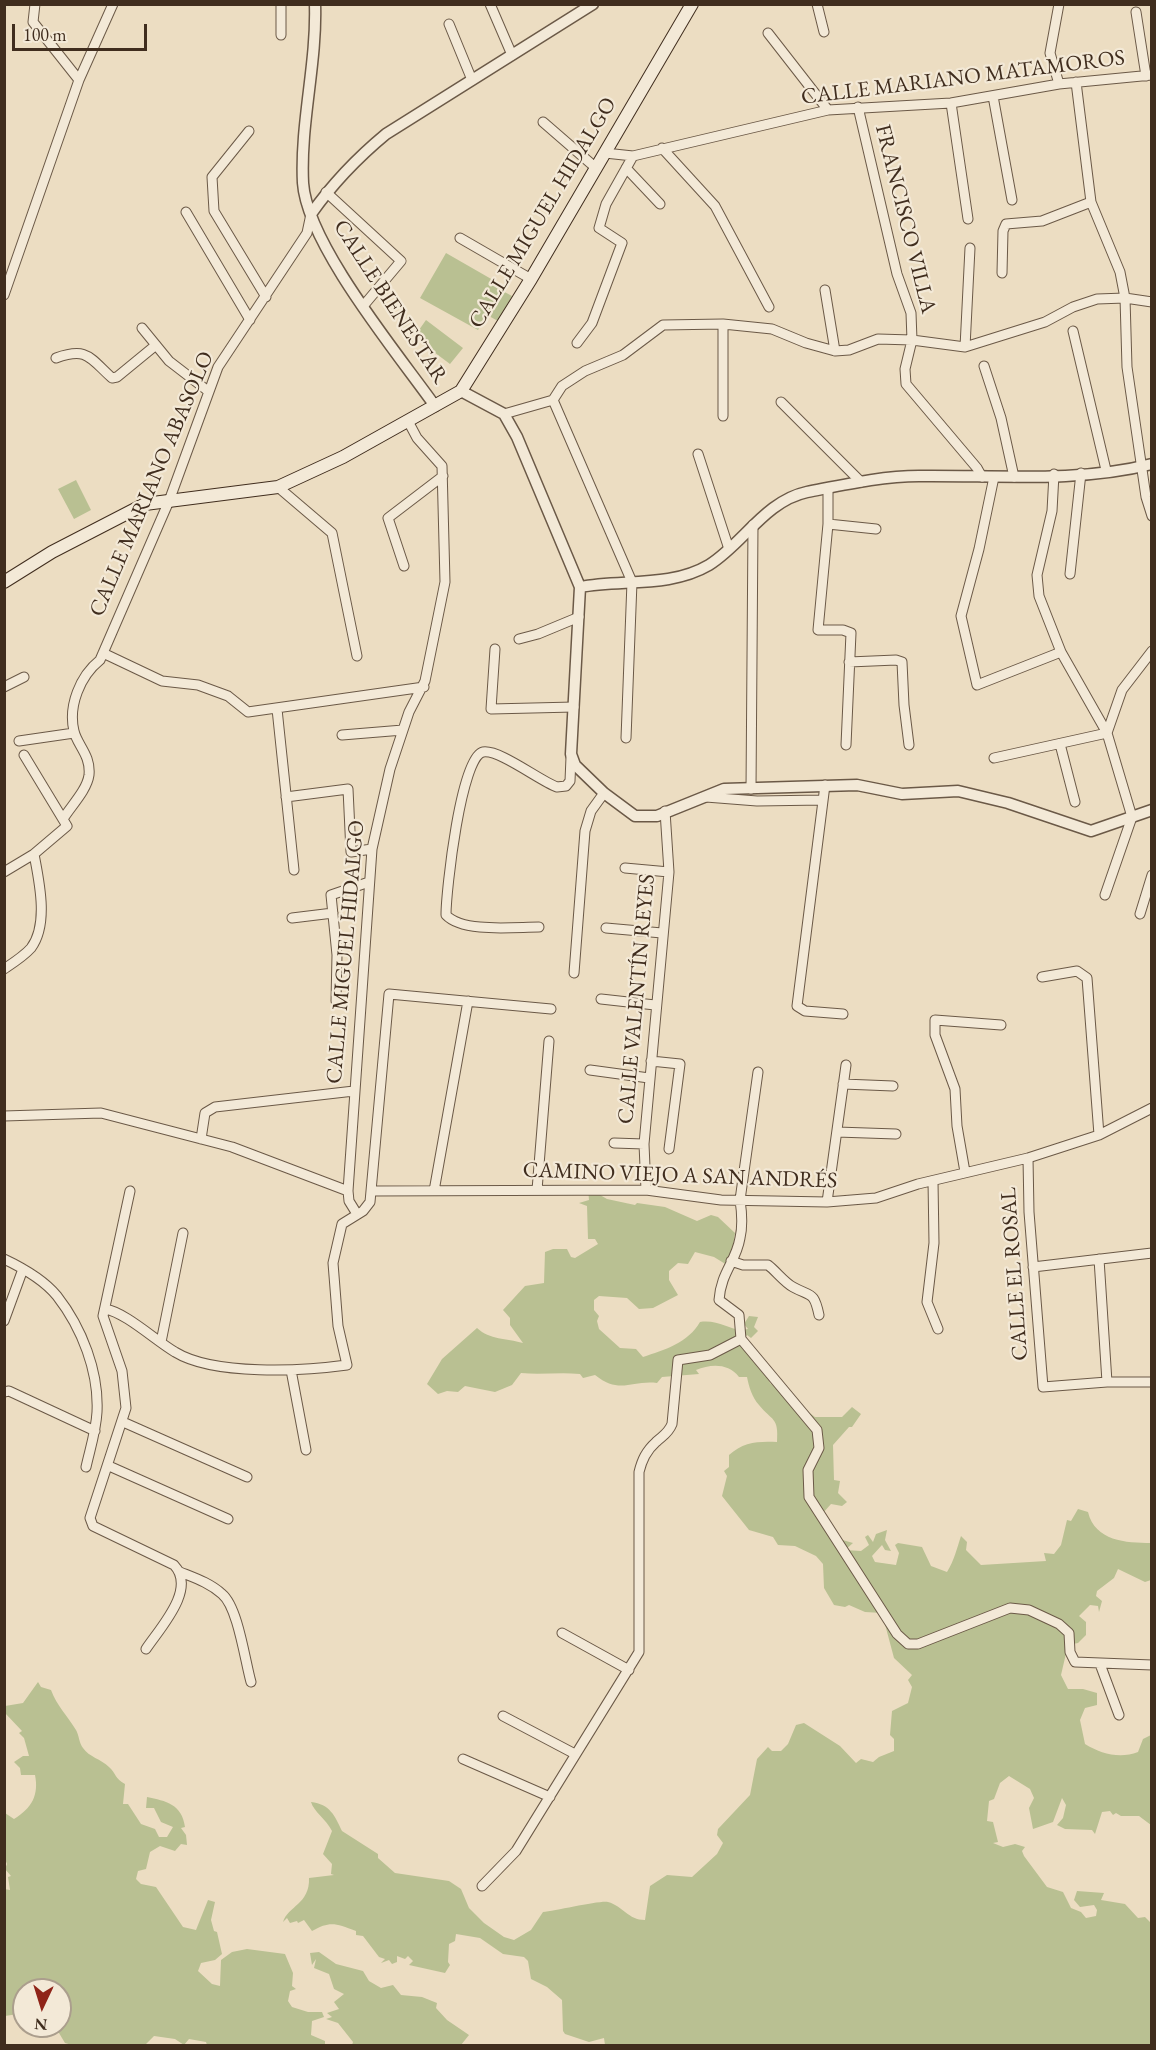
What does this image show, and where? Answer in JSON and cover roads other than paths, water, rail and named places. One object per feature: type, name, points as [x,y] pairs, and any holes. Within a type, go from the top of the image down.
[{"type":"main road","name":"CALLE MIGUEL HIDALGO","points":[[4,582],[52,552],[145,504],[278,487],[343,457],[461,391],[531,279],[692,4]]},
{"type":"street","points":[[35,4],[33,22],[79,80]]},
{"type":"street","points":[[4,295],[79,80],[113,4]]},
{"type":"street","points":[[281,4],[281,35]]},
{"type":"street","name":"CALLE BIENESTAR","points":[[315,4],[315,38],[303,182],[311,214],[331,257],[435,406]]},
{"type":"street","points":[[490,4],[512,55]]},
{"type":"street","name":"CALLE MARIANO ABASOLO","points":[[74,733],[73,709],[86,671],[100,660],[169,501],[218,367],[307,233],[311,214],[360,155],[386,134],[592,4]]},
{"type":"street","points":[[816,4],[824,32]]},
{"type":"street","points":[[1059,4],[1050,53],[1059,84]]},
{"type":"street","points":[[1136,12],[1149,75]]},
{"type":"street","points":[[449,24],[472,80]]},
{"type":"street","points":[[768,33],[828,110]]},
{"type":"street","name":"CALLE MARIANO MATAMOROS","points":[[605,153],[633,156],[828,110],[951,104],[1059,84],[1149,75]]},
{"type":"street","points":[[1076,82],[1090,202],[1120,272],[1125,298],[1127,367],[1146,466],[1152,516]]},
{"type":"street","points":[[993,96],[1012,201]]},
{"type":"street","points":[[951,104],[968,219]]},
{"type":"street","name":"FRANCISCO VILLA","points":[[858,107],[897,274],[911,313],[912,340],[905,369],[906,384],[977,468],[982,477]]},
{"type":"street","points":[[543,122],[596,168]]},
{"type":"street","points":[[249,131],[216,169],[212,177],[214,211],[266,297]]},
{"type":"street","points":[[662,148],[715,206],[769,307]]},
{"type":"street","points":[[577,343],[592,323],[622,243],[599,228],[606,204],[633,156]]},
{"type":"street","points":[[626,168],[660,204]]},
{"type":"street","points":[[327,192],[401,261],[364,305]]},
{"type":"street","points":[[1002,273],[1003,231],[1006,224],[1042,221],[1090,202]]},
{"type":"street","points":[[186,212],[250,320]]},
{"type":"street","points":[[460,238],[531,279]]},
{"type":"street","points":[[965,347],[970,248]]},
{"type":"street","points":[[825,290],[835,351]]},
{"type":"street","points":[[504,414],[553,400],[562,386],[585,371],[623,355],[663,325],[723,324],[772,329],[806,343],[835,351],[849,350],[878,339],[912,340],[965,347],[1045,322],[1073,307],[1096,299],[1125,298],[1152,302]]},
{"type":"street","points":[[723,324],[723,416]]},
{"type":"street","points":[[142,328],[169,361],[208,391]]},
{"type":"street","points":[[1073,331],[1106,470]]},
{"type":"street","points":[[56,358],[74,352],[84,354],[112,378],[117,377],[156,345]]},
{"type":"street","points":[[984,366],[1002,418],[1014,477]]},
{"type":"street","points":[[461,391],[504,414],[517,437],[580,587],[570,781],[566,786],[557,787],[497,754],[485,751],[478,754],[473,761],[462,794],[446,915],[453,922],[469,926],[538,927]]},
{"type":"street","points":[[553,400],[632,582],[626,738]]},
{"type":"street","points":[[781,402],[861,483]]},
{"type":"street","name":"CALLE MIGUEL HIDALGO","points":[[348,1191],[372,849],[387,779],[409,712],[423,687],[435,642],[445,582],[443,476],[436,457],[417,438],[408,421]]},
{"type":"street","points":[[698,454],[729,549]]},
{"type":"street","points":[[580,587],[673,579],[692,574],[729,549],[782,501],[803,493],[918,476],[1014,477],[1146,466]]},
{"type":"street","points":[[1070,574],[1081,473]]},
{"type":"street","points":[[1054,474],[1052,511],[1037,575],[1039,596],[1061,652],[1107,733],[1132,817],[1105,896]]},
{"type":"street","points":[[404,566],[388,518],[443,476]]},
{"type":"street","points":[[994,477],[979,549],[961,616],[977,686],[1061,652]]},
{"type":"street","points":[[278,487],[332,533],[357,656]]},
{"type":"street","points":[[828,488],[828,524],[818,630],[849,630],[852,637],[846,745]]},
{"type":"street","points":[[828,524],[876,529]]},
{"type":"street","points":[[751,789],[753,525]]},
{"type":"street","points":[[519,639],[538,634],[579,617]]},
{"type":"street","points":[[495,649],[490,709],[574,707]]},
{"type":"street","points":[[1107,733],[1122,690],[1152,651]]},
{"type":"street","points":[[103,653],[162,681],[198,685],[228,696],[248,712],[423,687]]},
{"type":"street","points":[[849,663],[896,660],[902,662],[909,744]]},
{"type":"street","points":[[4,687],[24,677]]},
{"type":"street","points":[[277,709],[294,870]]},
{"type":"street","points":[[342,735],[403,730]]},
{"type":"street","points":[[4,872],[34,854],[65,822],[89,775],[82,744],[74,733],[19,741]]},
{"type":"street","points":[[994,758],[1107,733]]},
{"type":"street","points":[[1060,744],[1074,802]]},
{"type":"street","points":[[571,754],[575,765],[604,793],[636,816],[657,816],[701,796],[724,789],[825,785],[857,785],[902,794],[958,791],[1008,803],[1091,831],[1152,810]]},
{"type":"street","points":[[24,755],[65,822]]},
{"type":"street","points":[[825,785],[797,1006],[805,1011],[843,1014]]},
{"type":"street","points":[[286,797],[348,789],[351,852],[372,849]]},
{"type":"street","points":[[574,973],[585,831],[591,812],[604,793]]},
{"type":"street","points":[[701,796],[757,801],[823,800]]},
{"type":"street","name":"CALLE VALENTÍN REYES","points":[[646,1190],[644,1144],[669,872],[665,811]]},
{"type":"street","points":[[4,969],[29,950],[35,941],[40,898],[34,854]]},
{"type":"street","points":[[625,868],[669,872]]},
{"type":"street","points":[[1140,914],[1152,875]]},
{"type":"street","points":[[336,1001],[337,955],[331,895],[369,882]]},
{"type":"street","points":[[292,918],[333,913]]},
{"type":"street","points":[[606,928],[662,933]]},
{"type":"street","points":[[1042,977],[1077,970],[1087,978],[1099,1135]]},
{"type":"street","points":[[105,1309],[176,1353],[197,1361],[231,1367],[291,1370],[347,1365],[338,1326],[333,1263],[342,1224],[370,1202],[389,994],[551,1009]]},
{"type":"street","points":[[601,999],[655,1005]]},
{"type":"street","points":[[434,1191],[468,1001]]},
{"type":"street","points":[[965,1172],[957,1126],[955,1089],[935,1035],[935,1020],[1001,1025]]},
{"type":"street","points":[[537,1190],[549,1041]]},
{"type":"street","points":[[651,1060],[680,1064],[669,1149]]},
{"type":"street","points":[[827,1202],[846,1065]]},
{"type":"street","points":[[591,1070],[649,1078]]},
{"type":"street","points":[[758,1072],[740,1200],[742,1218],[740,1239],[720,1284],[719,1300],[740,1315],[741,1339],[817,1430],[819,1448],[808,1470],[809,1497],[897,1634],[908,1644],[918,1644],[1011,1608],[1029,1610],[1059,1624],[1070,1633],[1070,1652],[1075,1662],[1152,1665]]},
{"type":"street","points":[[843,1084],[893,1086]]},
{"type":"street","points":[[201,1139],[205,1113],[215,1107],[354,1091]]},
{"type":"street","name":"CAMINO VIEJO A SAN ANDRÉS","points":[[371,1191],[646,1190],[710,1199],[827,1202],[876,1198],[965,1172],[1028,1158],[1099,1135],[1152,1108]]},
{"type":"street","points":[[4,1116],[101,1113],[232,1147],[348,1191],[349,1202],[357,1214]]},
{"type":"street","points":[[837,1132],[896,1134]]},
{"type":"street","points":[[614,1143],[644,1144]]},
{"type":"street","name":"CALLE EL ROSAL","points":[[1028,1158],[1033,1267],[1043,1387],[1107,1382]]},
{"type":"street","points":[[933,1181],[934,1243],[927,1302],[938,1329]]},
{"type":"street","points":[[130,1191],[103,1316],[122,1371],[126,1408],[109,1466],[90,1518],[93,1526],[174,1565],[180,1572],[183,1581],[179,1597],[146,1650]]},
{"type":"street","points":[[160,1342],[183,1233]]},
{"type":"street","points":[[1033,1267],[1152,1253]]},
{"type":"street","points":[[4,1259],[23,1269],[56,1295],[80,1335],[97,1388],[95,1431],[86,1467]]},
{"type":"street","points":[[1099,1259],[1107,1382],[1152,1382]]},
{"type":"street","points":[[731,1261],[743,1265],[768,1265],[791,1286],[807,1292],[816,1299],[819,1315]]},
{"type":"street","points":[[4,1321],[23,1269]]},
{"type":"street","points":[[482,1886],[516,1851],[639,1652],[639,1472],[643,1459],[657,1440],[669,1432],[672,1425],[678,1360],[710,1355],[741,1339]]},
{"type":"street","points":[[291,1370],[306,1450]]},
{"type":"street","points":[[4,1392],[9,1391],[95,1431]]},
{"type":"street","points":[[123,1422],[247,1477]]},
{"type":"street","points":[[109,1466],[228,1519]]},
{"type":"street","points":[[180,1572],[202,1581],[224,1595],[232,1609],[251,1682]]},
{"type":"street","points":[[562,1633],[629,1670]]},
{"type":"street","points":[[1100,1664],[1119,1714]]},
{"type":"street","points":[[503,1716],[575,1754]]},
{"type":"street","points":[[463,1759],[550,1797]]}]
